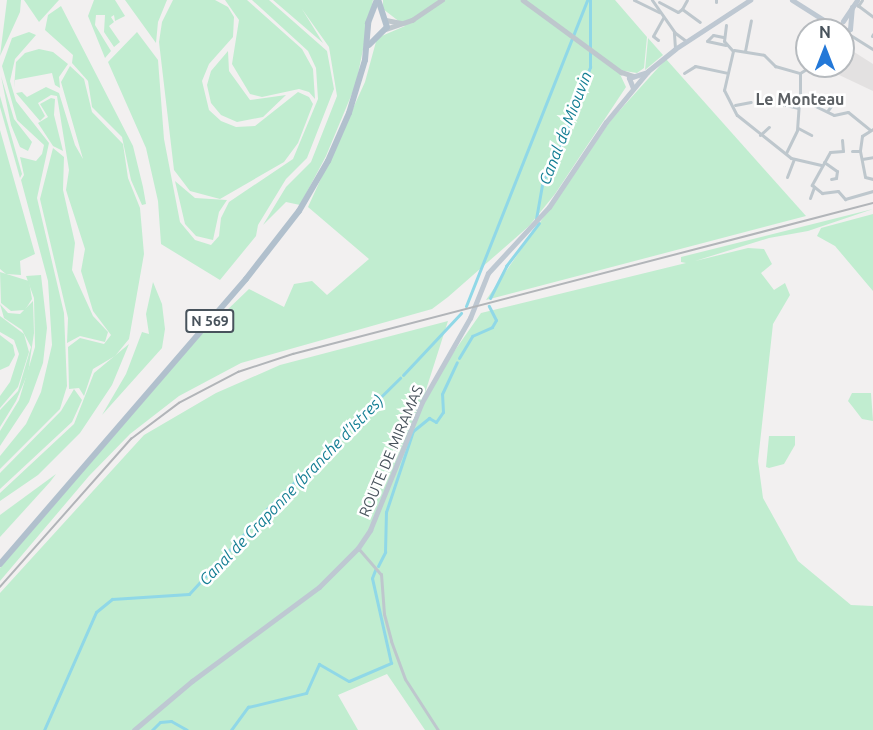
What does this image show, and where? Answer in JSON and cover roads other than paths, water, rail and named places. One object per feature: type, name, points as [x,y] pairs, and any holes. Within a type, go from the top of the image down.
[{"type":"main road","points":[[378,0],[386,30],[378,34],[369,30],[368,20],[373,15],[378,0]]},
{"type":"main road","points":[[630,85],[637,77],[744,0]]},
{"type":"main road","points":[[728,12],[750,0]]},
{"type":"main road","points":[[792,0],[820,18]]},
{"type":"main road","points":[[799,0],[826,18]]},
{"type":"main road","points":[[373,15],[384,18]]},
{"type":"main road","name":"N 569","points":[[0,564],[291,223],[339,136],[368,46],[369,30]]},
{"type":"main road","name":"N 569","points":[[368,46],[378,34]]},
{"type":"main road","points":[[630,85],[637,77]]},
{"type":"main road","name":"ROUTE DE MIRAMAS","points":[[134,730],[192,681],[319,588],[358,548],[370,530],[422,402],[470,318],[488,273],[549,207],[626,96],[630,85]]},
{"type":"street","points":[[386,30],[442,0]]},
{"type":"street","points":[[523,0],[621,72],[630,85]]},
{"type":"street","points":[[634,0],[659,12]]},
{"type":"street","points":[[652,0],[677,39],[675,49]]},
{"type":"street","points":[[655,6],[659,1],[678,12],[687,0]]},
{"type":"street","points":[[862,0],[855,4],[873,17]]},
{"type":"street","points":[[682,9],[699,22]]},
{"type":"street","points":[[384,18],[401,23]]},
{"type":"street","points":[[658,40],[653,36],[663,18]]},
{"type":"street","points":[[745,51],[751,21]]},
{"type":"street","points":[[726,25],[723,37],[726,45]]},
{"type":"street","points":[[674,33],[684,42]]},
{"type":"street","points":[[723,37],[713,35],[706,40],[726,45],[733,51],[767,56],[776,66],[795,72]]},
{"type":"street","points":[[855,37],[873,49]]},
{"type":"street","points":[[677,39],[684,42]]},
{"type":"street","points":[[733,51],[724,88],[735,105],[737,115],[794,159],[810,159],[837,171],[836,178],[831,179]]},
{"type":"street","points":[[684,73],[695,66],[728,73]]},
{"type":"street","points":[[621,72],[637,77]]},
{"type":"street","points":[[786,153],[798,128],[800,78]]},
{"type":"street","points":[[717,87],[724,88]]},
{"type":"street","points":[[801,99],[833,114],[848,111],[871,130],[862,136],[860,151],[867,180],[873,179]]},
{"type":"street","points":[[735,105],[751,102]]},
{"type":"street","points":[[828,111],[834,102]]},
{"type":"street","points":[[782,104],[798,108]]},
{"type":"street","points":[[830,122],[833,114]]},
{"type":"street","points":[[760,135],[769,127]]},
{"type":"street","points":[[798,128],[811,135]]},
{"type":"street","points":[[810,198],[814,187],[812,180],[831,151],[843,151],[842,140]]},
{"type":"street","points":[[852,151],[860,151]]},
{"type":"street","points":[[862,159],[873,157]]},
{"type":"street","points":[[787,177],[794,159]]},
{"type":"street","points":[[814,187],[824,193],[838,191],[843,199],[873,191]]},
{"type":"street","points":[[358,548],[381,574],[384,614],[398,660],[405,679],[438,730]]},
{"type":"waterway","name":"Canal de Craponne (branche d'Istres)","points":[[466,306],[587,0]]},
{"type":"waterway","name":"Canal de Miouvin","points":[[536,219],[543,180],[554,163],[590,67],[590,0]]},
{"type":"waterway","name":"Canal de Miouvin","points":[[490,298],[506,266],[539,223]]},
{"type":"waterway","name":"Canal de Miouvin","points":[[459,358],[472,336],[492,327],[496,320],[489,306]]},
{"type":"waterway","name":"Canal de Craponne (branche d'Istres)","points":[[403,375],[461,313]]},
{"type":"waterway","name":"Canal de Miouvin","points":[[378,566],[385,552],[386,512],[413,431],[429,418],[436,422],[443,412],[442,394],[457,362]]},
{"type":"waterway","name":"Canal de Craponne (branche d'Istres)","points":[[44,730],[96,612],[112,599],[189,594],[267,509],[400,378]]},
{"type":"waterway","points":[[231,730],[248,707],[306,693],[319,664],[349,681],[391,663],[372,578],[375,570]]},
{"type":"waterway","points":[[152,730],[160,722],[171,721],[187,730]]},
{"type":"railway","points":[[0,587],[131,439],[179,403],[238,372],[293,354],[873,203]]},
{"type":"district","name":"Le Monteau","points":[[800,99]]}]
